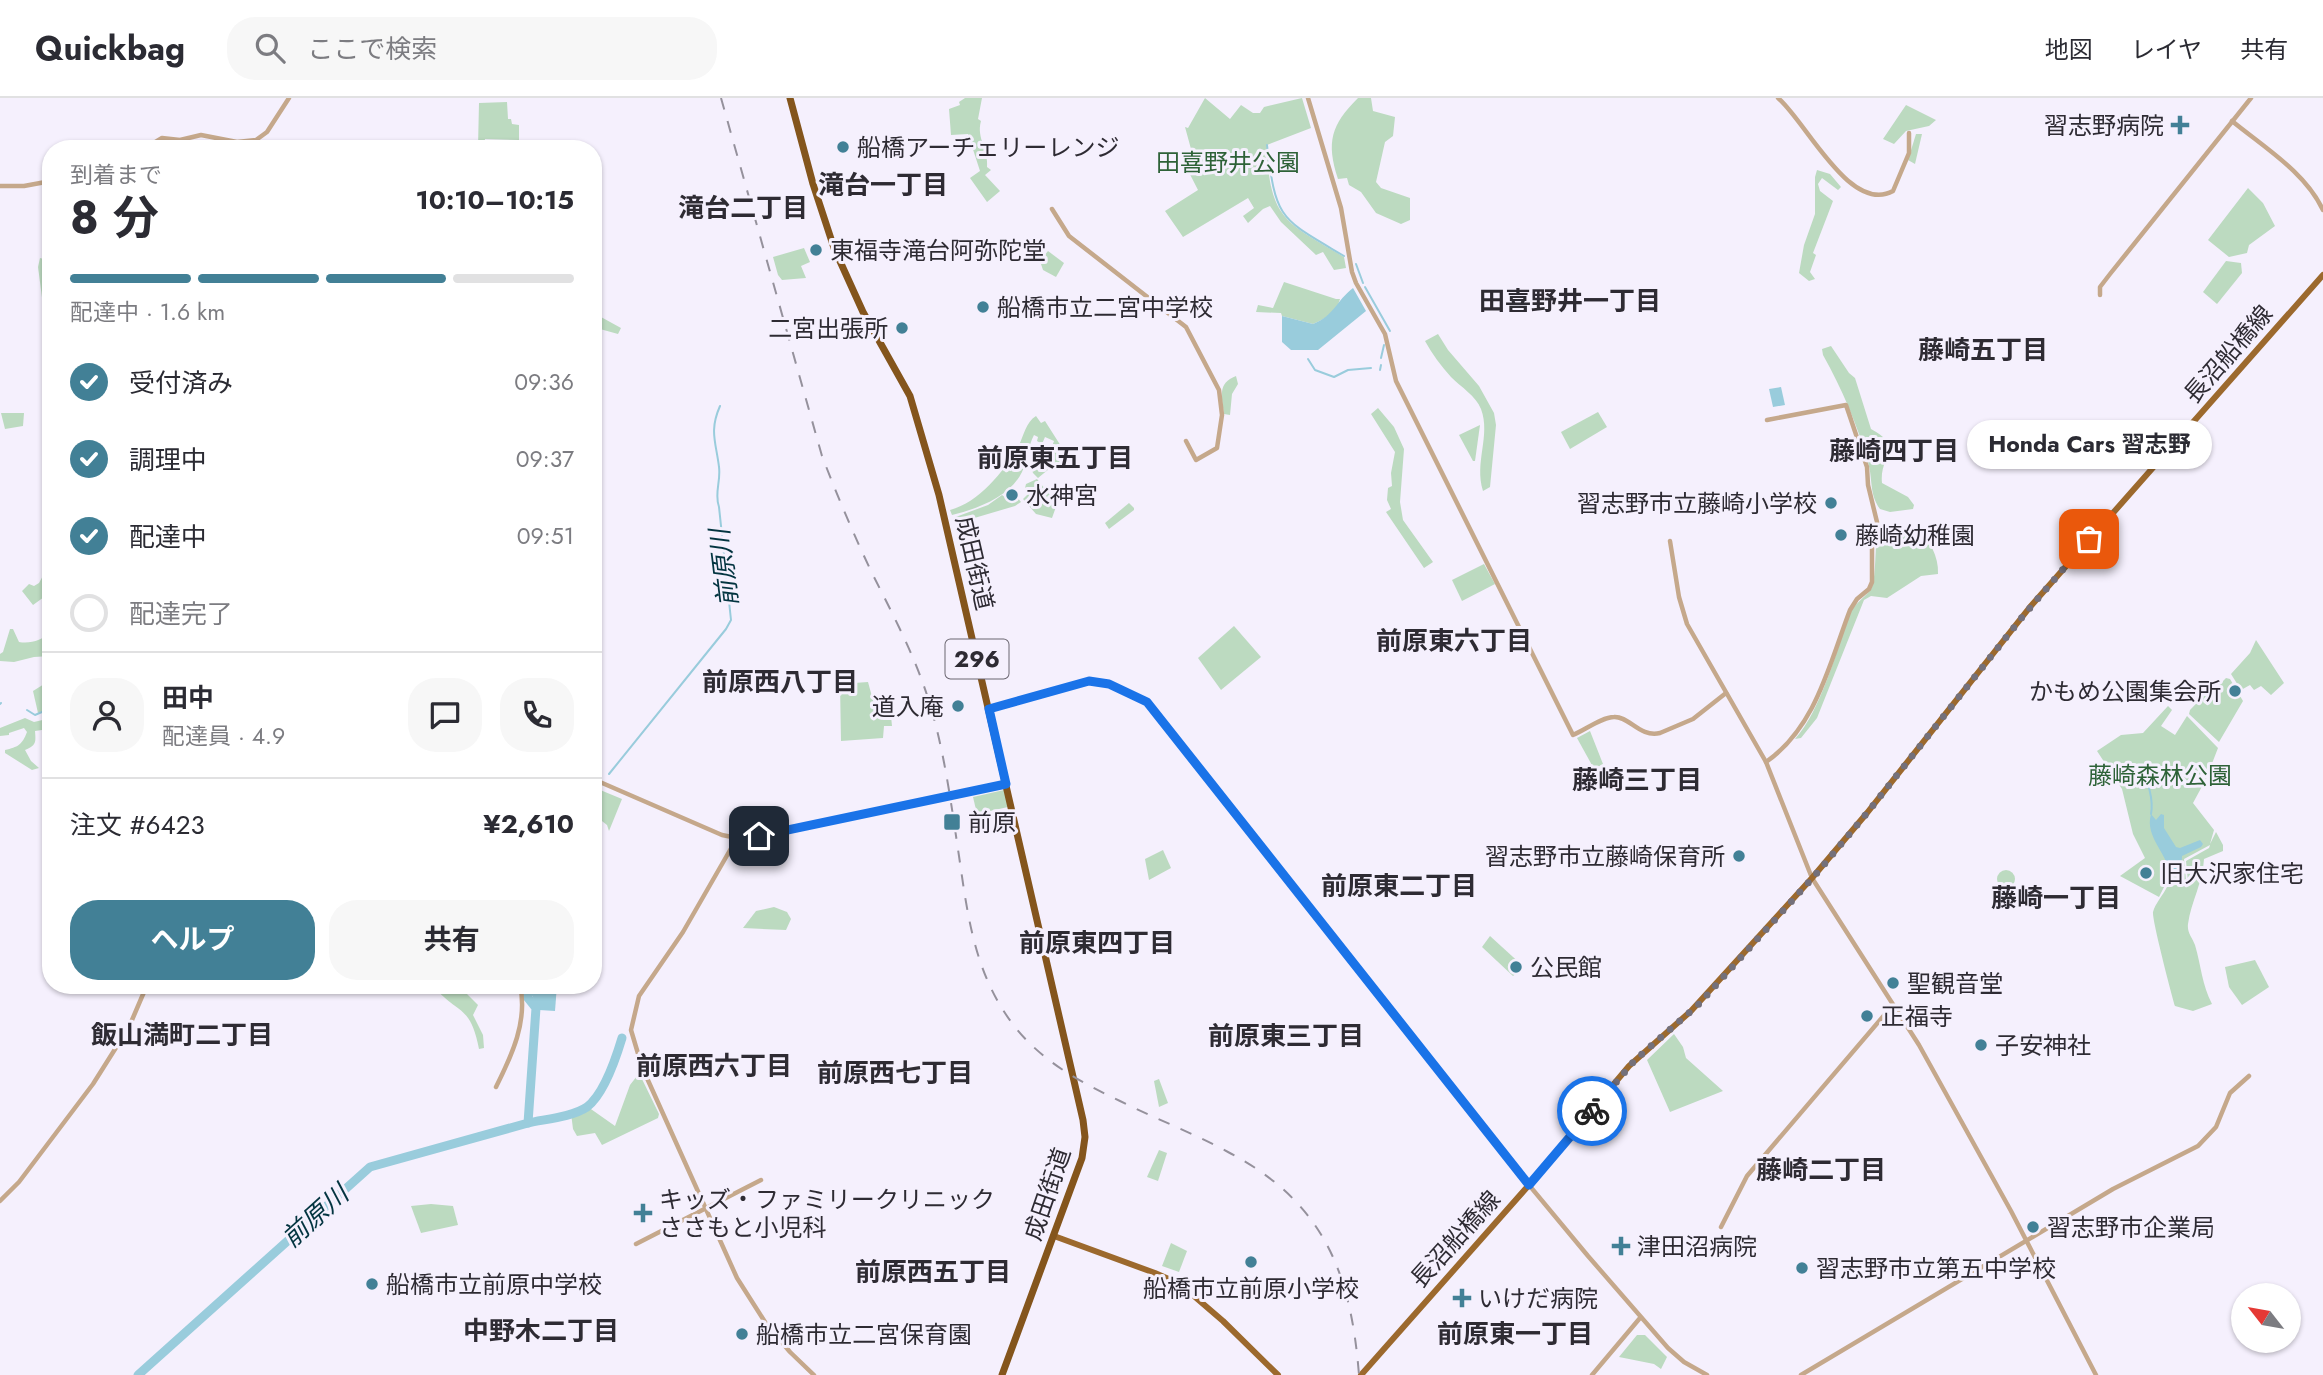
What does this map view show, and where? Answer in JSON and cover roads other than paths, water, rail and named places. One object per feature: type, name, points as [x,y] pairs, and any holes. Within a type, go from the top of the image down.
[{"type":"highway","name":"成田街道","points":[[790,98],[813,184],[844,273],[910,396],[947,524],[1085,1137],[1082,1158],[1002,1375]]},
{"type":"main road","name":"長沼船橋線","points":[[1361,1375],[1529,1185],[1629,1066],[1691,1012],[1812,878],[1867,813],[2030,607],[2323,275]]},
{"type":"main road","points":[[1054,1236],[1180,1284],[1223,1321],[1278,1375]]},
{"type":"street","points":[[257,140],[267,132],[289,98]]},
{"type":"street","points":[[1308,98],[1341,208],[1352,272],[1356,284],[1385,334],[1396,381],[1573,735],[1612,717],[1622,718],[1646,732],[1660,733],[1693,719],[1726,693]]},
{"type":"street","points":[[1778,98],[1809,133],[1832,167],[1851,185],[1874,194],[1886,195],[1893,191],[1909,153],[1909,133]]},
{"type":"street","points":[[2100,295],[2100,287],[2251,98]]},
{"type":"street","points":[[2232,121],[2303,180],[2323,210]]},
{"type":"street","points":[[159,140],[180,140],[201,135],[227,140]]},
{"type":"street","points":[[0,186],[42,183]]},
{"type":"street","points":[[1052,209],[1069,236],[1186,327],[1219,390],[1222,415],[1217,448],[1196,460],[1186,441]]},
{"type":"street","points":[[1766,762],[1800,731],[1814,705],[1850,610],[1857,599],[1869,589],[1873,577],[1872,540],[1877,522],[1868,485],[1867,467],[1846,405],[1767,420]]},
{"type":"street","points":[[1670,541],[1679,597],[1687,624],[1766,762],[1812,878],[1919,1045],[2096,1375]]},
{"type":"street","points":[[989,709],[1089,681],[1109,684],[1147,702],[1529,1185],[1640,1318],[1675,1355],[1707,1375]]},
{"type":"street","points":[[602,783],[713,832],[737,838],[1006,784]]},
{"type":"street","points":[[737,838],[686,927],[642,990],[631,1030],[642,1067],[729,1264],[757,1311],[790,1352],[814,1375]]},
{"type":"street","points":[[0,1201],[19,1182],[93,1084],[129,1027],[143,994]]},
{"type":"street","points":[[496,1087],[510,1059],[520,1027],[522,994]]},
{"type":"street","points":[[1721,1227],[1746,1175],[1892,1006]]},
{"type":"street","points":[[1801,1375],[2113,1189],[2198,1146],[2216,1127],[2230,1093],[2249,1076]]},
{"type":"street","points":[[636,1244],[761,1180]]},
{"type":"street","points":[[1592,1375],[1640,1318]]},
{"type":"water","points":[[1353,288],[1366,311],[1318,350],[1291,350],[1282,342],[1282,316],[1313,324],[1331,312]]},
{"type":"water","points":[[1781,387],[1785,405],[1773,407],[1769,389]]},
{"type":"water","points":[[2151,814],[2156,820],[2161,814],[2164,815],[2164,828],[2176,847],[2200,840],[2203,844],[2182,856],[2181,874],[2175,872],[2170,877],[2166,861],[2151,831]]},
{"type":"water","points":[[531,994],[556,994],[555,1011],[539,1010]]},
{"type":"waterway","points":[[1267,145],[1274,189],[1278,204],[1285,215],[1306,233],[1344,256]]},
{"type":"waterway","points":[[1356,264],[1363,283]]},
{"type":"waterway","points":[[1365,287],[1390,331]]},
{"type":"waterway","points":[[1381,358],[1384,345]]},
{"type":"waterway","points":[[1308,359],[1315,370],[1334,377],[1348,370],[1371,368]]},
{"type":"waterway","points":[[1380,370],[1381,365]]},
{"type":"waterway","name":"前原川","points":[[609,774],[731,620],[717,497],[719,472],[714,430],[720,406]]},
{"type":"waterway","points":[[27,710],[35,715],[42,712]]},
{"type":"waterway","points":[[2148,765],[2151,814]]},
{"type":"waterway","name":"前原川","points":[[138,1375],[370,1167],[528,1123],[536,1008],[527,994]]},
{"type":"waterway","name":"前原川","points":[[528,1123],[566,1115],[587,1107],[604,1085],[622,1038]]},
{"type":"railway","points":[[721,98],[822,456],[839,500],[908,647],[927,695],[946,775],[975,946],[1001,1008],[1026,1039],[1063,1070],[1105,1094],[1228,1152],[1261,1172],[1288,1194],[1310,1218],[1339,1273],[1349,1304],[1359,1375]]},
{"type":"place","name":"習志野病院","points":[[2180,125]]},
{"type":"place","name":"船橋アーチェリーレンジ","points":[[843,147]]},
{"type":"place","name":"東福寺滝台阿弥陀堂","points":[[816,250]]},
{"type":"place","name":"船橋市立二宮中学校","points":[[983,307]]},
{"type":"place","name":"二宮出張所","points":[[902,328]]},
{"type":"place","name":"水神宮","points":[[1012,495]]},
{"type":"place","name":"習志野市立藤崎小学校","points":[[1831,503]]},
{"type":"place","name":"藤崎幼稚園","points":[[1841,535]]},
{"type":"place","name":"Honda Cars 習志野","points":[[2089,539]]},
{"type":"place","name":"かもめ公園集会所","points":[[2235,691]]},
{"type":"place","name":"道入庵","points":[[958,706]]},
{"type":"place","name":"前原","points":[[952,822]]},
{"type":"place","name":"習志野市立藤崎保育所","points":[[1739,856]]},
{"type":"place","name":"旧大沢家住宅","points":[[2146,873]]},
{"type":"place","name":"公民館","points":[[1516,967]]},
{"type":"place","name":"聖観音堂","points":[[1893,983]]},
{"type":"place","name":"正福寺","points":[[1867,1016]]},
{"type":"place","name":"子安神社","points":[[1981,1045]]},
{"type":"place","name":"キッズ・ファミリークリニック ささもと小児科","points":[[643,1213]]},
{"type":"place","name":"習志野市企業局","points":[[2033,1227]]},
{"type":"place","name":"津田沼病院","points":[[1621,1246]]},
{"type":"place","name":"船橋市立前原小学校","points":[[1251,1262]]},
{"type":"place","name":"習志野市立第五中学校","points":[[1802,1268]]},
{"type":"place","name":"船橋市立前原中学校","points":[[372,1284]]},
{"type":"place","name":"いけだ病院","points":[[1462,1298]]},
{"type":"place","name":"船橋市立二宮保育園","points":[[742,1334]]},
{"type":"district","name":"滝台一丁目","points":[[883,185]]},
{"type":"district","name":"滝台二丁目","points":[[743,208]]},
{"type":"district","name":"田喜野井一丁目","points":[[1570,301]]},
{"type":"district","name":"藤崎五丁目","points":[[1983,350]]},
{"type":"district","name":"藤崎四丁目","points":[[1894,451]]},
{"type":"district","name":"前原東五丁目","points":[[1055,458]]},
{"type":"district","name":"前原東六丁目","points":[[1454,641]]},
{"type":"district","name":"前原西八丁目","points":[[780,682]]},
{"type":"district","name":"藤崎三丁目","points":[[1637,780]]},
{"type":"district","name":"前原東二丁目","points":[[1399,886]]},
{"type":"district","name":"藤崎一丁目","points":[[2056,898]]},
{"type":"district","name":"前原東四丁目","points":[[1097,943]]},
{"type":"district","name":"飯山満町二丁目","points":[[182,1035]]},
{"type":"district","name":"前原東三丁目","points":[[1286,1036]]},
{"type":"district","name":"前原西六丁目","points":[[714,1066]]},
{"type":"district","name":"前原西七丁目","points":[[895,1073]]},
{"type":"district","name":"藤崎二丁目","points":[[1821,1170]]},
{"type":"district","name":"前原西五丁目","points":[[933,1272]]},
{"type":"district","name":"中野木二丁目","points":[[541,1331]]},
{"type":"district","name":"前原東一丁目","points":[[1515,1334]]},
{"type":"park label","name":"田喜野井公園","points":[[1228,162]]},
{"type":"park label","name":"藤崎森林公園","points":[[2160,775]]}]
